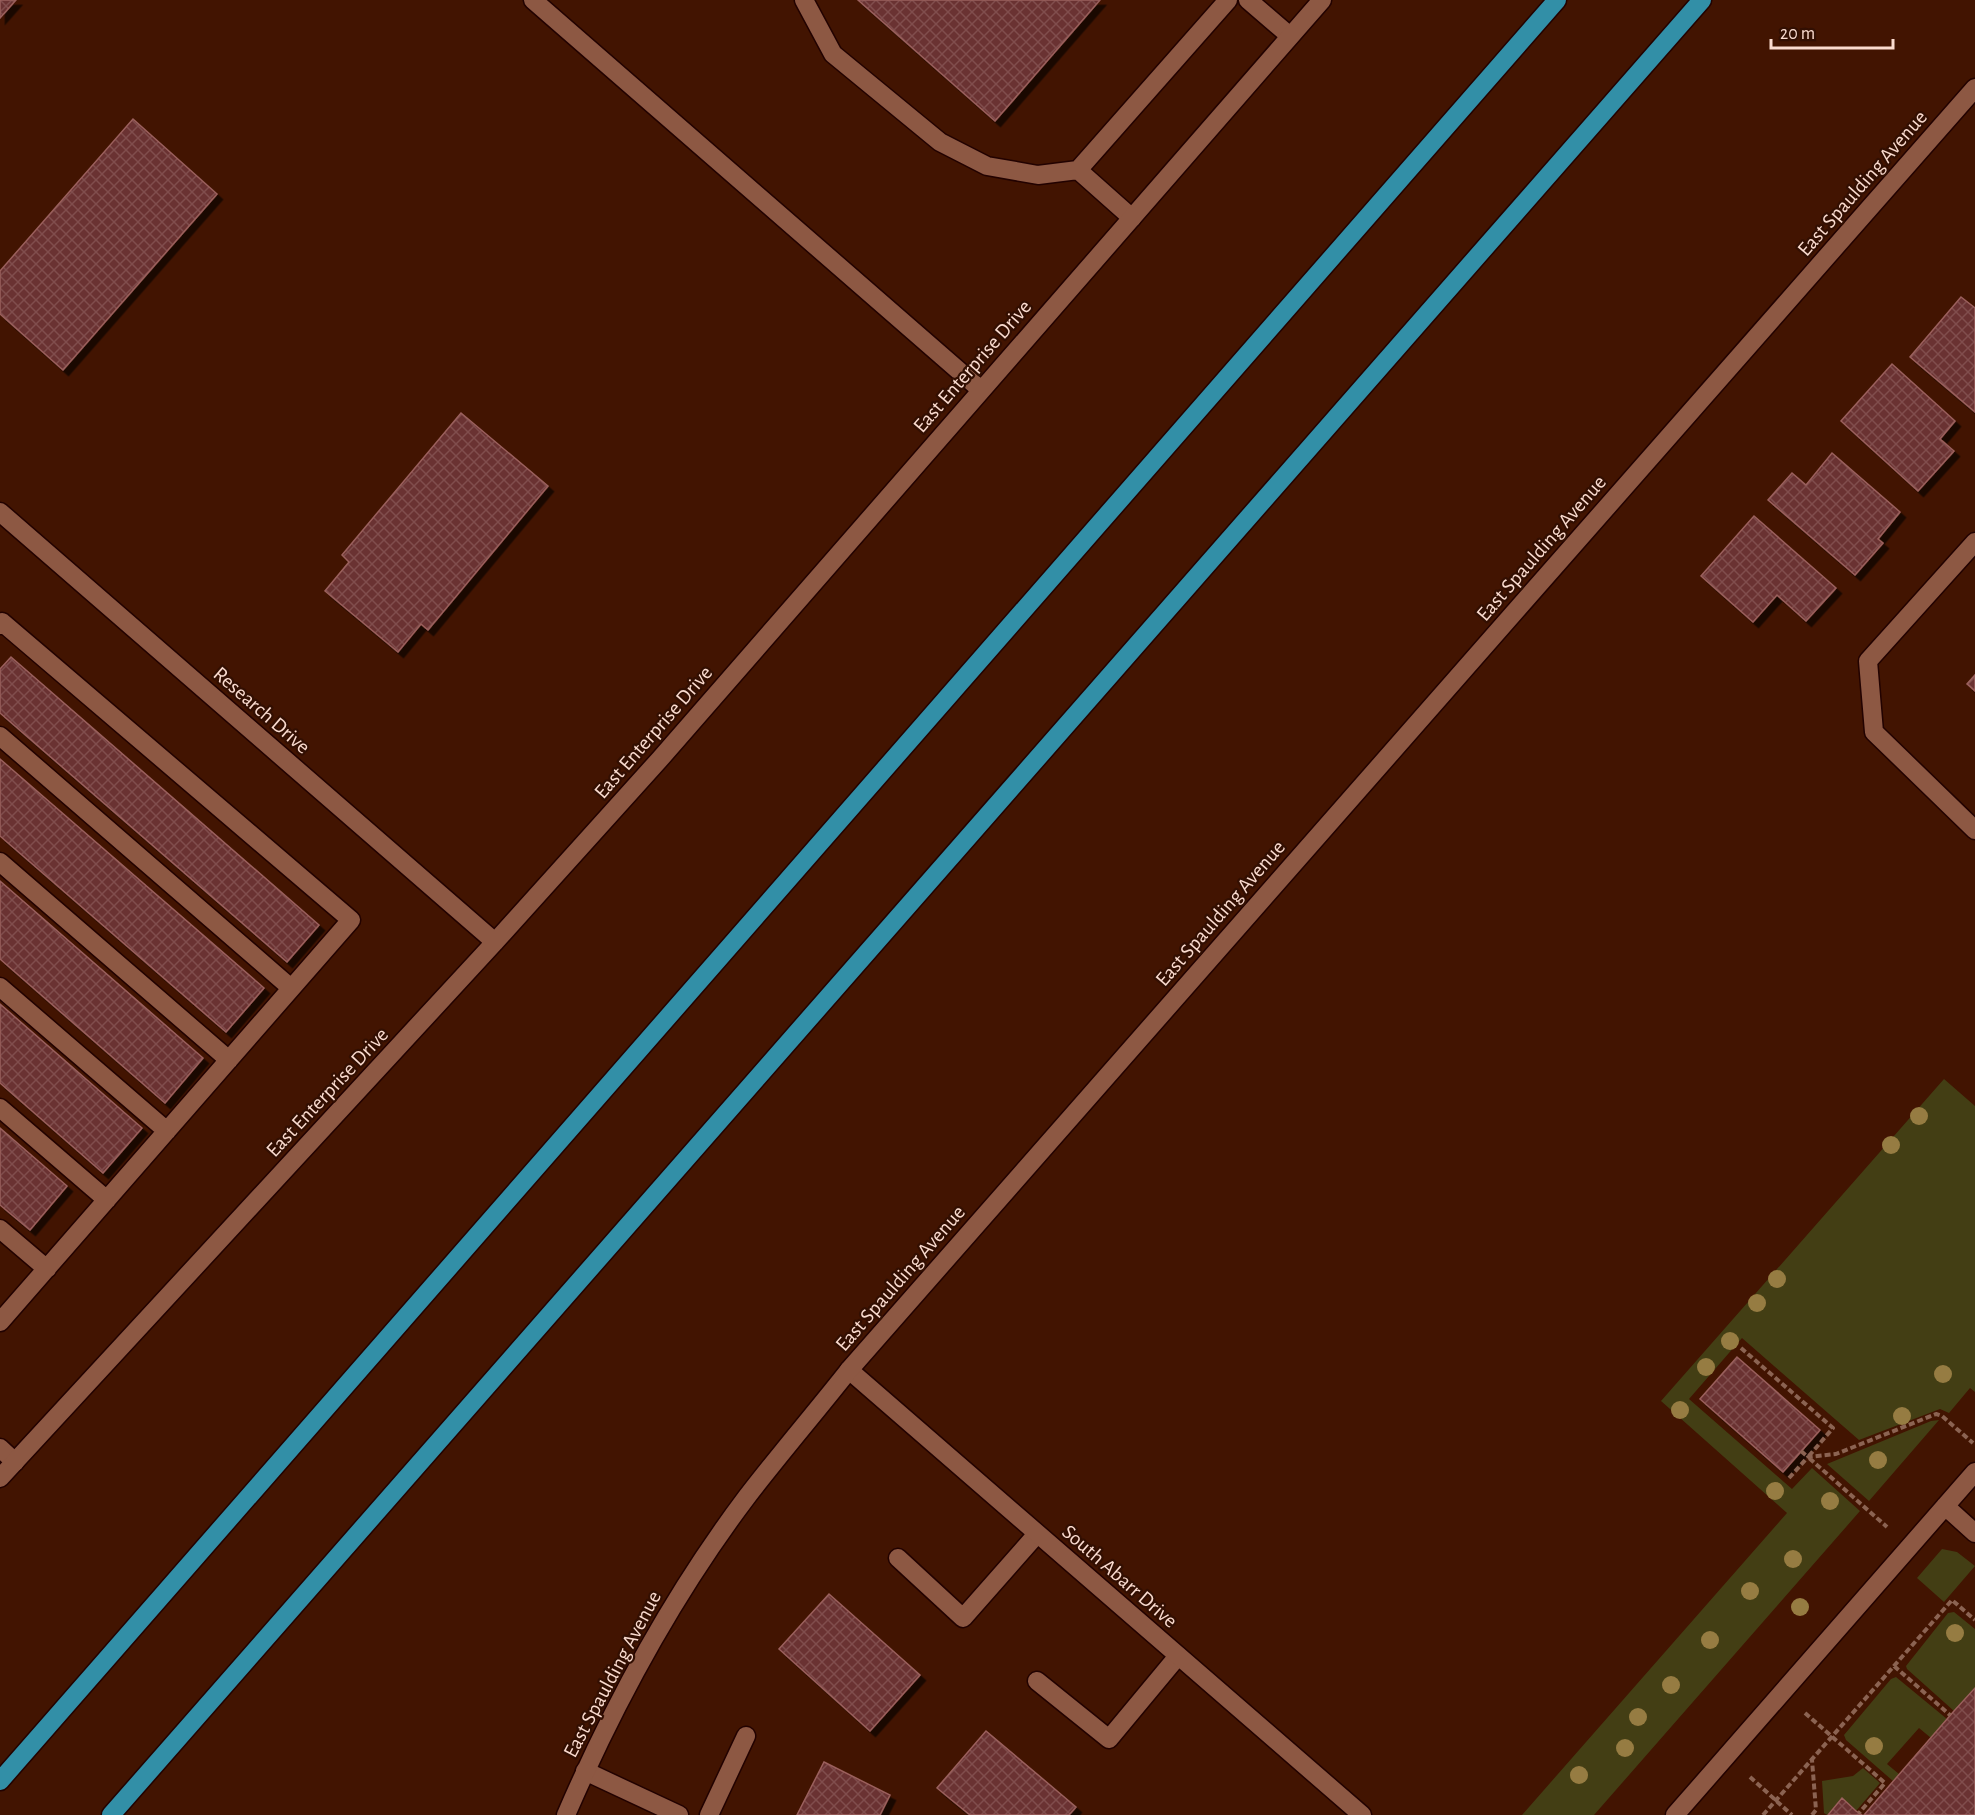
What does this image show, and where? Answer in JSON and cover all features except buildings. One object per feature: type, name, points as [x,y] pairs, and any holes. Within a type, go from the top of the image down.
[{"type":"highway","points":[[0,1781],[1557,0]]},
{"type":"highway","points":[[111,1815],[1702,0]]},
{"type":"street","points":[[533,0],[981,390]]},
{"type":"street","points":[[804,0],[833,54],[940,142],[987,166],[1038,175],[1078,170],[1228,0]]},
{"type":"street","points":[[1248,0],[1290,36]]},
{"type":"street","name":"East Enterprise Drive","points":[[0,1478],[495,942],[660,759],[1322,0]]},
{"type":"street","name":"East Spaulding Avenue","points":[[566,1815],[585,1771],[639,1664],[688,1583],[745,1499],[849,1370],[1975,88]]},
{"type":"street","points":[[1078,170],[1132,218]]},
{"type":"street","name":"Research Drive","points":[[0,512],[495,942]]},
{"type":"street","points":[[1975,542],[1868,661],[1874,732],[1975,830]]},
{"type":"street","points":[[0,625],[2,622],[351,920],[0,1322]]},
{"type":"street","points":[[0,736],[291,988]]},
{"type":"street","points":[[0,862],[229,1060]]},
{"type":"street","points":[[0,987],[167,1131]]},
{"type":"street","points":[[0,1108],[107,1200]]},
{"type":"street","points":[[0,1229],[47,1269]]},
{"type":"street","name":"South Abarr Drive","points":[[849,1370],[1362,1815]]},
{"type":"street","points":[[0,1448],[15,1462]]},
{"type":"street","points":[[1675,1815],[1975,1472]]},
{"type":"street","points":[[1945,1506],[1975,1533]]},
{"type":"street","points":[[898,1558],[963,1618],[1037,1533]]},
{"type":"street","points":[[1037,1681],[1109,1739],[1178,1656]]},
{"type":"street","points":[[709,1815],[746,1736]]},
{"type":"street","points":[[585,1771],[679,1815]]},
{"type":"path","points":[[1741,1348],[1833,1428],[1789,1478]]},
{"type":"path","points":[[1808,1457],[1836,1454],[1936,1414],[1942,1416],[1975,1445]]},
{"type":"path","points":[[1801,1451],[1910,1548]]},
{"type":"path","points":[[1763,1815],[1952,1600],[1975,1620]]},
{"type":"path","points":[[1894,1666],[1950,1715]]},
{"type":"path","points":[[1782,1693],[1885,1783],[1859,1813]]},
{"type":"path","points":[[1727,1756],[1792,1815]]},
{"type":"path","points":[[1812,1760],[1816,1810],[1812,1815]]},
{"type":"shaded area","points":[[1944,1079],[1975,1106],[1975,1392],[1970,1388],[1949,1413],[1940,1409],[1859,1440],[1742,1338],[1689,1399],[1792,1489],[1812,1468],[1860,1511],[1594,1815],[1522,1815],[1787,1513],[1661,1401]]},
{"type":"shaded area","points":[[1939,1420],[1869,1501],[1827,1464],[1931,1421]]},
{"type":"shaded area","points":[[1942,1549],[1957,1552],[1975,1566],[1944,1602],[1917,1578]]},
{"type":"shaded area","points":[[1954,1612],[1975,1629],[1975,1688],[1954,1711],[1906,1666],[1948,1613]]},
{"type":"shaded area","points":[[1896,1677],[1947,1719],[1931,1738],[1919,1728],[1887,1764],[1899,1774],[1893,1781],[1846,1740],[1844,1735],[1891,1679]]},
{"type":"shaded area","points":[[1863,1768],[1880,1783],[1856,1811],[1842,1798],[1827,1815],[1824,1813],[1822,1781],[1853,1776]]}]
